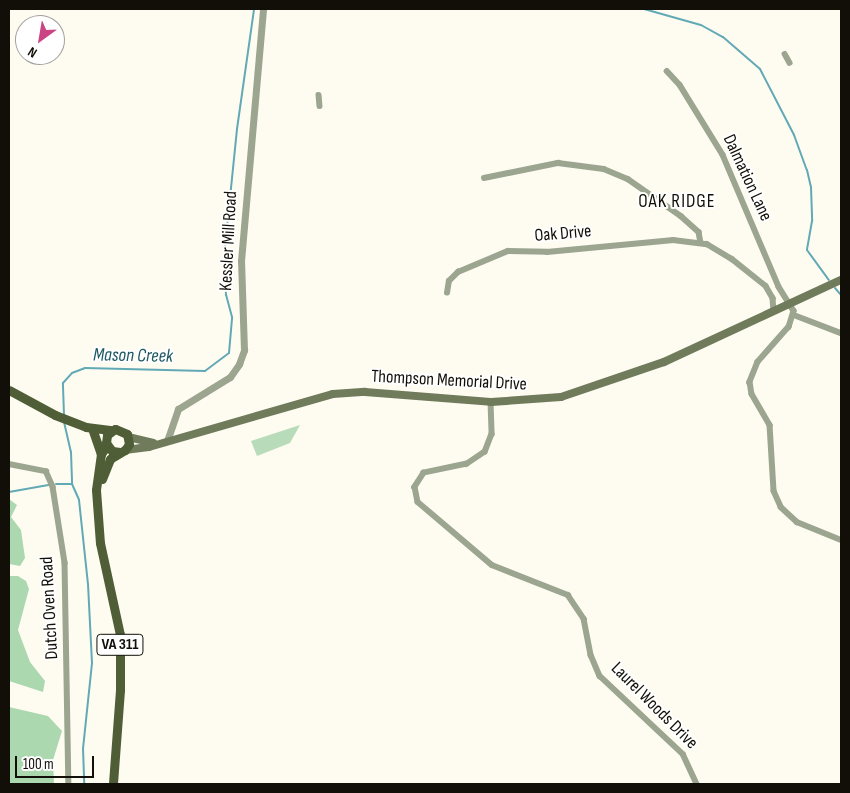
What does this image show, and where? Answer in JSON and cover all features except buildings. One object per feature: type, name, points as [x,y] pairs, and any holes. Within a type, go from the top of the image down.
[{"type":"main road","name":"Thompson Memorial Drive","points":[[124,451],[167,441],[334,394],[365,392],[491,402],[540,401],[577,394],[664,362],[841,280]]},
{"type":"main road","points":[[9,390],[46,412],[86,427],[122,430],[128,437],[124,451],[112,451],[106,443],[86,427]]},
{"type":"main road","points":[[86,427],[101,454]]},
{"type":"main road","points":[[106,443],[112,430]]},
{"type":"main road","name":"Thompson Memorial Drive","points":[[128,437],[140,442],[158,443]]},
{"type":"main road","name":"VA 311","points":[[106,443],[101,454],[96,490],[96,508],[100,543],[120,635],[120,690],[113,784]]},
{"type":"main road","name":"VA 311","points":[[96,508],[100,482],[124,451]]},
{"type":"street","name":"Kessler Mill Road","points":[[167,441],[178,409],[230,377],[239,364],[244,350],[240,261],[263,9]]},
{"type":"street","points":[[785,54],[790,63]]},
{"type":"street","name":"Dalmation Lane","points":[[667,71],[680,85],[723,155],[779,287],[790,303],[794,315]]},
{"type":"street","points":[[319,95],[320,106]]},
{"type":"street","name":"Oak Drive","points":[[484,178],[501,173],[558,163],[604,168],[628,179],[681,216],[699,232],[701,242]]},
{"type":"street","name":"Oak Drive","points":[[447,294],[449,281],[458,272],[508,251],[547,252],[652,240],[701,242],[713,247],[760,280],[771,293],[774,311]]},
{"type":"street","points":[[841,333],[794,315],[789,327],[758,362],[751,377],[751,389],[770,425],[772,484],[781,507],[804,526],[841,540]]},
{"type":"street","name":"Laurel Woods Drive","points":[[491,402],[492,434],[485,452],[467,464],[433,468],[424,473],[416,487],[418,502],[492,565],[568,595],[584,619],[591,655],[600,676],[683,754],[697,784]]},
{"type":"street","name":"Dutch Oven Road","points":[[9,464],[46,471],[53,489],[65,572],[69,784]]},
{"type":"green space","points":[[300,425],[290,443],[257,456],[251,441]]},
{"type":"green space","points":[[9,499],[17,505],[11,517],[21,530],[25,558],[20,566],[9,564]]},
{"type":"green space","points":[[9,576],[18,576],[26,581],[29,589],[18,630],[30,662],[45,681],[43,692],[9,681]]},
{"type":"green space","points":[[9,707],[48,716],[62,731],[53,760],[54,784],[9,784]]},
{"type":"waterway","name":"Mason Creek","points":[[64,415],[63,383],[72,373],[85,368],[205,371],[229,353],[232,317],[226,295],[224,257],[237,129],[254,9]]},
{"type":"waterway","points":[[644,9],[701,25],[723,37],[760,69],[794,135],[807,170],[811,187],[812,221],[807,250],[829,280]]},
{"type":"waterway","points":[[835,288],[841,295]]},
{"type":"waterway","name":"Mason Creek","points":[[64,422],[71,452],[72,484],[79,500],[88,584],[92,663],[83,748],[84,784]]},
{"type":"waterway","points":[[56,484],[72,484]]},
{"type":"waterway","points":[[9,492],[48,485]]},
{"type":"district","name":"OAK RIDGE","points":[[677,202]]}]
